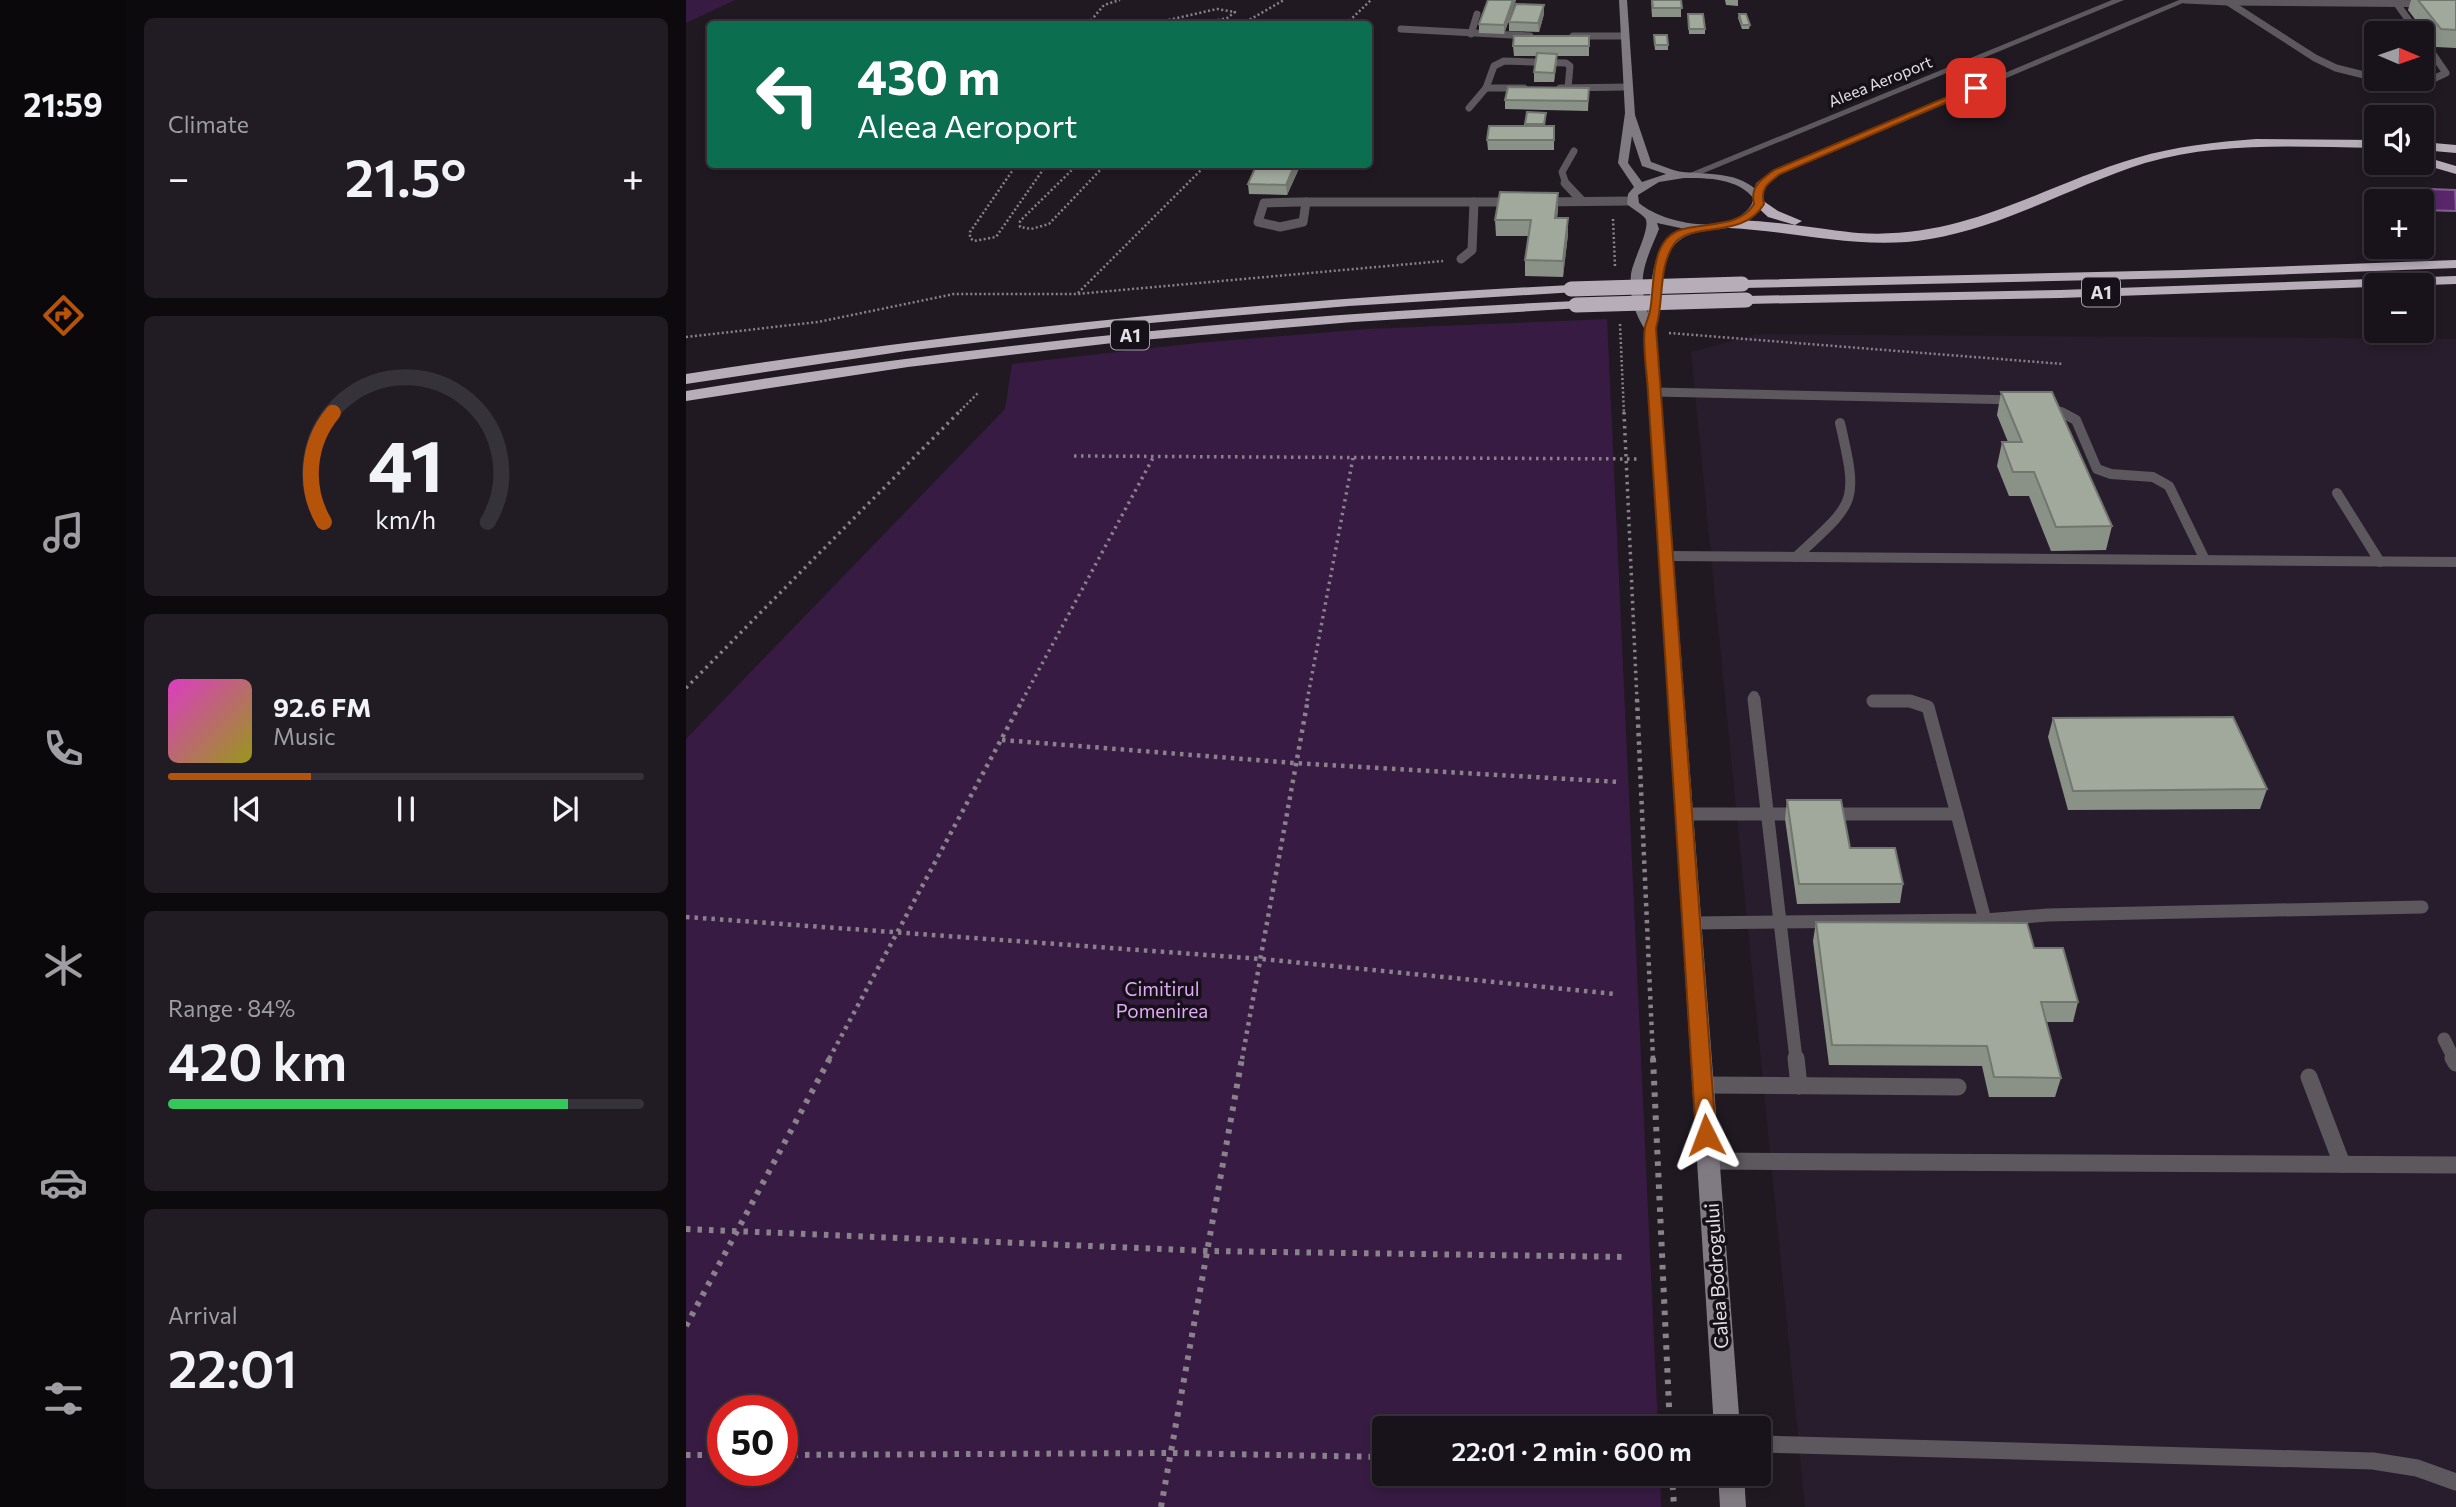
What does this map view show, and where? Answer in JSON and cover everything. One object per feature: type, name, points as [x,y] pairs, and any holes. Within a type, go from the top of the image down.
[{"type":"highway","points":[[2306,144],[2364,139]]},
{"type":"highway","points":[[2434,139],[2456,140]]},
{"type":"highway","points":[[1729,224],[1767,226],[1829,236],[1877,238],[1929,235],[1995,218],[2114,170],[2162,155],[2204,148],[2364,144]]},
{"type":"highway","points":[[2262,145],[2364,152]]},
{"type":"highway","points":[[2434,147],[2456,149]]},
{"type":"highway","points":[[2434,164],[2456,170]]},
{"type":"highway","points":[[1758,198],[1779,217],[1845,229],[1901,232],[1964,227]]},
{"type":"highway","points":[[2361,268],[2456,255]]},
{"type":"highway","name":"A1","points":[[686,379],[930,342],[1122,320],[1393,297],[1571,289],[2456,264]]},
{"type":"highway","name":"A1","points":[[686,396],[916,361],[1132,335],[1302,320],[1576,304],[2073,293],[2456,280]]},
{"type":"main road","points":[[1623,0],[1630,113],[1623,163],[1640,187]]},
{"type":"main road","points":[[1630,113],[1646,164],[1687,175],[1731,180],[1746,186],[1758,198]]},
{"type":"main road","points":[[1632,201],[1633,194],[1640,187],[1659,179],[1687,175]]},
{"type":"main road","name":"Calea Bodrogului","points":[[1726,1416],[1651,330],[1658,273],[1667,247],[1681,233],[1729,224],[1754,214],[1758,198]]},
{"type":"main road","name":"Calea Bodrogului","points":[[1632,201],[1636,209],[1650,218],[1681,226],[1703,227]]},
{"type":"main road","name":"Calea Bodrogului","points":[[1650,218],[1653,229],[1641,254],[1637,275],[1641,312],[1651,330]]},
{"type":"main road","points":[[1732,1486],[1733,1507]]},
{"type":"street","name":"Aleea Aeroport","points":[[1687,175],[2120,0]]},
{"type":"street","points":[[1758,198],[1763,181],[1777,172],[2186,0]]},
{"type":"lane","points":[[2186,0],[2456,4]]},
{"type":"lane","points":[[2226,1],[2315,58],[2336,68],[2364,75]]},
{"type":"lane","points":[[2397,4],[2409,21]]},
{"type":"lane","points":[[1471,34],[1477,14]]},
{"type":"lane","points":[[1401,29],[1545,36]]},
{"type":"lane","points":[[1558,36],[1625,36]]},
{"type":"lane","points":[[2434,56],[2446,73],[2434,79]]},
{"type":"lane","points":[[1469,108],[1486,88],[1493,66],[1498,62],[1566,63],[1570,66],[1568,88]]},
{"type":"lane","points":[[1554,88],[1628,87]]},
{"type":"lane","points":[[1486,88],[1527,88]]},
{"type":"lane","points":[[1574,151],[1564,162],[1561,173],[1564,184],[1582,201]]},
{"type":"lane","points":[[1306,202],[1303,222],[1298,225],[1269,226],[1258,222],[1264,203],[1306,202],[1632,201]]},
{"type":"lane","points":[[1461,260],[1472,250],[1474,202]]},
{"type":"lane","points":[[1654,392],[2032,402],[2059,409],[2076,420],[2097,469],[2111,474],[2153,477],[2169,486],[2205,560]]},
{"type":"lane","points":[[1796,557],[1842,512],[1850,497],[1852,484],[1840,423]]},
{"type":"lane","points":[[2337,492],[2379,562]]},
{"type":"lane","points":[[1665,556],[2456,562]]},
{"type":"lane","points":[[1754,696],[1799,1086]]},
{"type":"lane","points":[[1873,701],[1910,701],[1928,707],[1985,920]]},
{"type":"lane","points":[[1684,814],[1957,814]]},
{"type":"lane","points":[[1692,923],[1985,920],[2048,915],[2422,907]]},
{"type":"lane","points":[[2444,1039],[2456,1063]]},
{"type":"lane","points":[[2309,1077],[2342,1164]]},
{"type":"lane","points":[[1703,1085],[1958,1087]]},
{"type":"lane","points":[[1707,1161],[2456,1165]]},
{"type":"lane","points":[[1771,1444],[2374,1461],[2417,1468],[2456,1482]]},
{"type":"path","points":[[1091,21],[1104,5],[1120,0]]},
{"type":"path","points":[[1247,21],[1284,0]]},
{"type":"path","points":[[1349,21],[1371,0]]},
{"type":"path","points":[[1164,21],[1217,9],[1235,12],[1227,18],[1214,21]]},
{"type":"path","points":[[1014,168],[970,232],[970,238],[974,242],[996,237],[1044,168]]},
{"type":"path","points":[[1074,168],[1020,221],[1020,226],[1029,229],[1048,227],[1063,213],[1082,186],[1102,168]]},
{"type":"path","points":[[1077,294],[1203,168]]},
{"type":"path","points":[[1613,213],[1616,267]]},
{"type":"path","points":[[686,337],[818,322],[954,294],[1077,294],[1461,260]]},
{"type":"path","points":[[1620,321],[1669,1416]]},
{"type":"path","points":[[1651,330],[1711,334],[1788,344],[1879,348],[2063,365]]},
{"type":"path","points":[[686,688],[978,393]]},
{"type":"path","points":[[1074,456],[1658,459]]},
{"type":"path","points":[[686,1326],[1154,456]]},
{"type":"path","points":[[1161,1507],[1262,959],[1294,764],[1353,458]]},
{"type":"path","points":[[1002,740],[1294,764],[1619,782]]},
{"type":"path","points":[[686,916],[1262,959],[1615,994]]},
{"type":"path","points":[[686,1229],[1209,1251],[1628,1257]]},
{"type":"path","points":[[798,1455],[1171,1453],[1372,1457]]},
{"type":"path","points":[[686,1455],[707,1455]]},
{"type":"path","points":[[1673,1486],[1674,1507]]},
{"type":"shaded area","points":[[2434,189],[2455,190],[2456,211],[2434,210]]},
{"type":"shaded area","points":[[1756,334],[2364,338],[2364,343],[2434,343],[2434,339],[2456,339],[2456,1507],[1805,1507],[1691,352]]},
{"type":"green space","points":[[686,0],[735,0],[686,23]]},
{"type":"green space","name":"Cimitirul Pomenirea","points":[[1607,319],[1657,1416],[1372,1416],[1372,1486],[1660,1486],[1661,1507],[686,1507],[686,739],[1005,409],[1012,364],[1197,343],[1367,329]]},
{"type":"building","points":[[1488,0],[1513,0],[1504,25],[1479,24]]},
{"type":"building","points":[[1652,0],[1681,0],[1682,8],[1653,8]]},
{"type":"building","points":[[2418,0],[2456,0],[2456,30],[2441,29]]},
{"type":"building","points":[[1516,4],[1544,5],[1538,23],[1509,22]]},
{"type":"building","points":[[1688,14],[1703,14],[1705,29],[1689,29]]},
{"type":"building","points":[[1739,14],[1746,14],[1750,25],[1742,25]]},
{"type":"building","points":[[1654,35],[1667,35],[1668,45],[1655,45]]},
{"type":"building","points":[[1514,36],[1589,36],[1589,46],[1513,46]]},
{"type":"building","points":[[1537,53],[1557,54],[1554,73],[1534,72]]},
{"type":"building","points":[[1508,87],[1589,88],[1588,101],[1505,100]]},
{"type":"building","points":[[1527,112],[1546,113],[1544,124],[1525,124]]},
{"type":"building","points":[[1489,126],[1554,126],[1554,140],[1487,140]]},
{"type":"building","points":[[1255,168],[1293,168],[1286,185],[1248,184]]},
{"type":"building","points":[[1500,192],[1558,193],[1555,218],[1568,218],[1563,261],[1525,260],[1531,220],[1495,220]]},
{"type":"building","points":[[2001,392],[2052,392],[2112,526],[2056,527],[2034,472],[2013,472],[2002,442],[2022,442]]},
{"type":"building","points":[[2233,717],[2267,789],[2073,791],[2053,718]]},
{"type":"building","points":[[1787,800],[1841,800],[1850,848],[1895,848],[1903,884],[1799,884]]},
{"type":"building","points":[[1816,922],[2027,923],[2034,948],[2063,948],[2078,1002],[2041,1002],[2061,1078],[1994,1077],[1987,1046],[1832,1045]]},
{"type":"route","points":[[1706,1135],[1650,328],[1654,319],[1662,255],[1670,241],[1681,233],[1733,223],[1754,214],[1758,209],[1757,195],[1760,185],[1777,172],[1976,88]]}]
